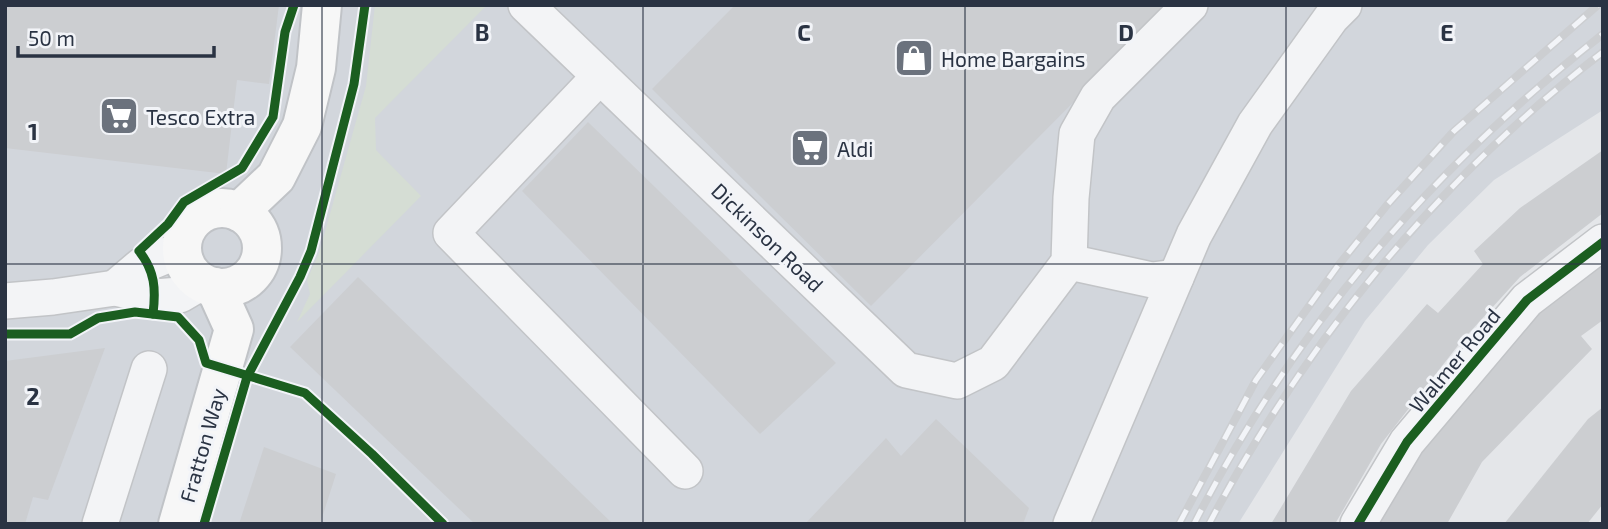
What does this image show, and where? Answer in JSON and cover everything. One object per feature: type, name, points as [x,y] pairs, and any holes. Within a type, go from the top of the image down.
[{"type":"main road","points":[[239,212],[275,177],[302,126],[316,68],[322,5]]},
{"type":"main road","points":[[183,249],[184,236],[191,223],[213,209],[226,208],[239,212],[250,219],[258,229],[262,253],[251,276],[240,284],[228,287],[209,285]]},
{"type":"main road","name":"Fratton Way","points":[[172,521],[234,329],[209,285],[186,264],[183,249]]},
{"type":"street","name":"Dickinson Road","points":[[526,5],[906,370],[957,381],[993,363],[1069,262]]},
{"type":"street","points":[[1176,277],[1152,280],[1069,262],[1071,198],[1077,134],[1098,97],[1190,5]]},
{"type":"street","points":[[1071,524],[1194,235],[1255,124],[1331,18],[1344,5]]},
{"type":"street","points":[[600,76],[451,233],[685,471]]},
{"type":"street","name":"Walmer Road","points":[[1358,524],[1407,442],[1527,300],[1603,242]]},
{"type":"street","points":[[115,288],[141,266],[183,249]]},
{"type":"street","points":[[5,301],[115,288],[155,297],[180,295],[209,285]]},
{"type":"street","points":[[100,524],[149,369]]},
{"type":"shaded area","points":[[5,5],[1603,5],[1603,110],[1494,180],[1428,245],[1365,321],[1238,524],[5,524]]},
{"type":"shaded area","points":[[375,5],[485,7],[375,118],[376,150],[421,196],[297,322],[310,294],[307,280],[319,253],[366,86]]},
{"type":"building","name":"Tesco Extra","points":[[5,5],[279,5],[269,84],[237,80],[226,174],[5,148]]},
{"type":"building","points":[[735,5],[1170,5],[871,306],[652,89]]},
{"type":"building","points":[[588,122],[836,363],[760,434],[522,191]]},
{"type":"building","points":[[1603,150],[1603,213],[1520,277],[1460,343],[1381,444],[1335,524],[1271,524],[1351,391],[1427,304],[1438,313],[1483,264],[1474,251],[1520,208]]},
{"type":"building","points":[[1603,262],[1603,320],[1581,336],[1592,349],[1482,462],[1447,524],[1373,524],[1403,467],[1540,310]]},
{"type":"building","points":[[358,277],[613,524],[475,524],[290,347]]},
{"type":"building","points":[[105,348],[48,500],[33,497],[25,524],[5,524],[5,361]]},
{"type":"building","points":[[1603,407],[1603,504],[1587,524],[1504,524],[1588,419]]},
{"type":"building","points":[[936,419],[1029,508],[1023,524],[805,524],[886,438],[901,456]]},
{"type":"building","points":[[264,447],[336,474],[320,524],[239,524]]},
{"type":"railway","points":[[1179,524],[1256,380],[1337,267],[1387,205],[1454,131],[1598,5]]},
{"type":"railway","points":[[1194,524],[1275,385],[1322,319],[1372,256],[1481,140],[1541,85],[1603,34]]},
{"type":"railway","points":[[1209,524],[1288,391],[1380,267],[1486,153],[1543,101],[1603,52]]},
{"type":"cycle path","points":[[153,314],[153,281],[139,251],[168,224],[184,202],[242,168],[273,117],[285,32],[294,5]]},
{"type":"cycle path","points":[[204,524],[247,377],[311,251],[354,84],[365,5]]},
{"type":"cycle path","points":[[1358,524],[1407,442],[1527,300],[1603,242]]},
{"type":"cycle path","points":[[5,334],[70,334],[98,318],[135,312],[178,317],[199,340],[206,363],[305,393],[443,524]]},
{"type":"place","name":"Home Bargains","points":[[914,58]]},
{"type":"place","name":"Tesco Extra","points":[[119,116]]},
{"type":"place","name":"Aldi","points":[[810,148]]}]
